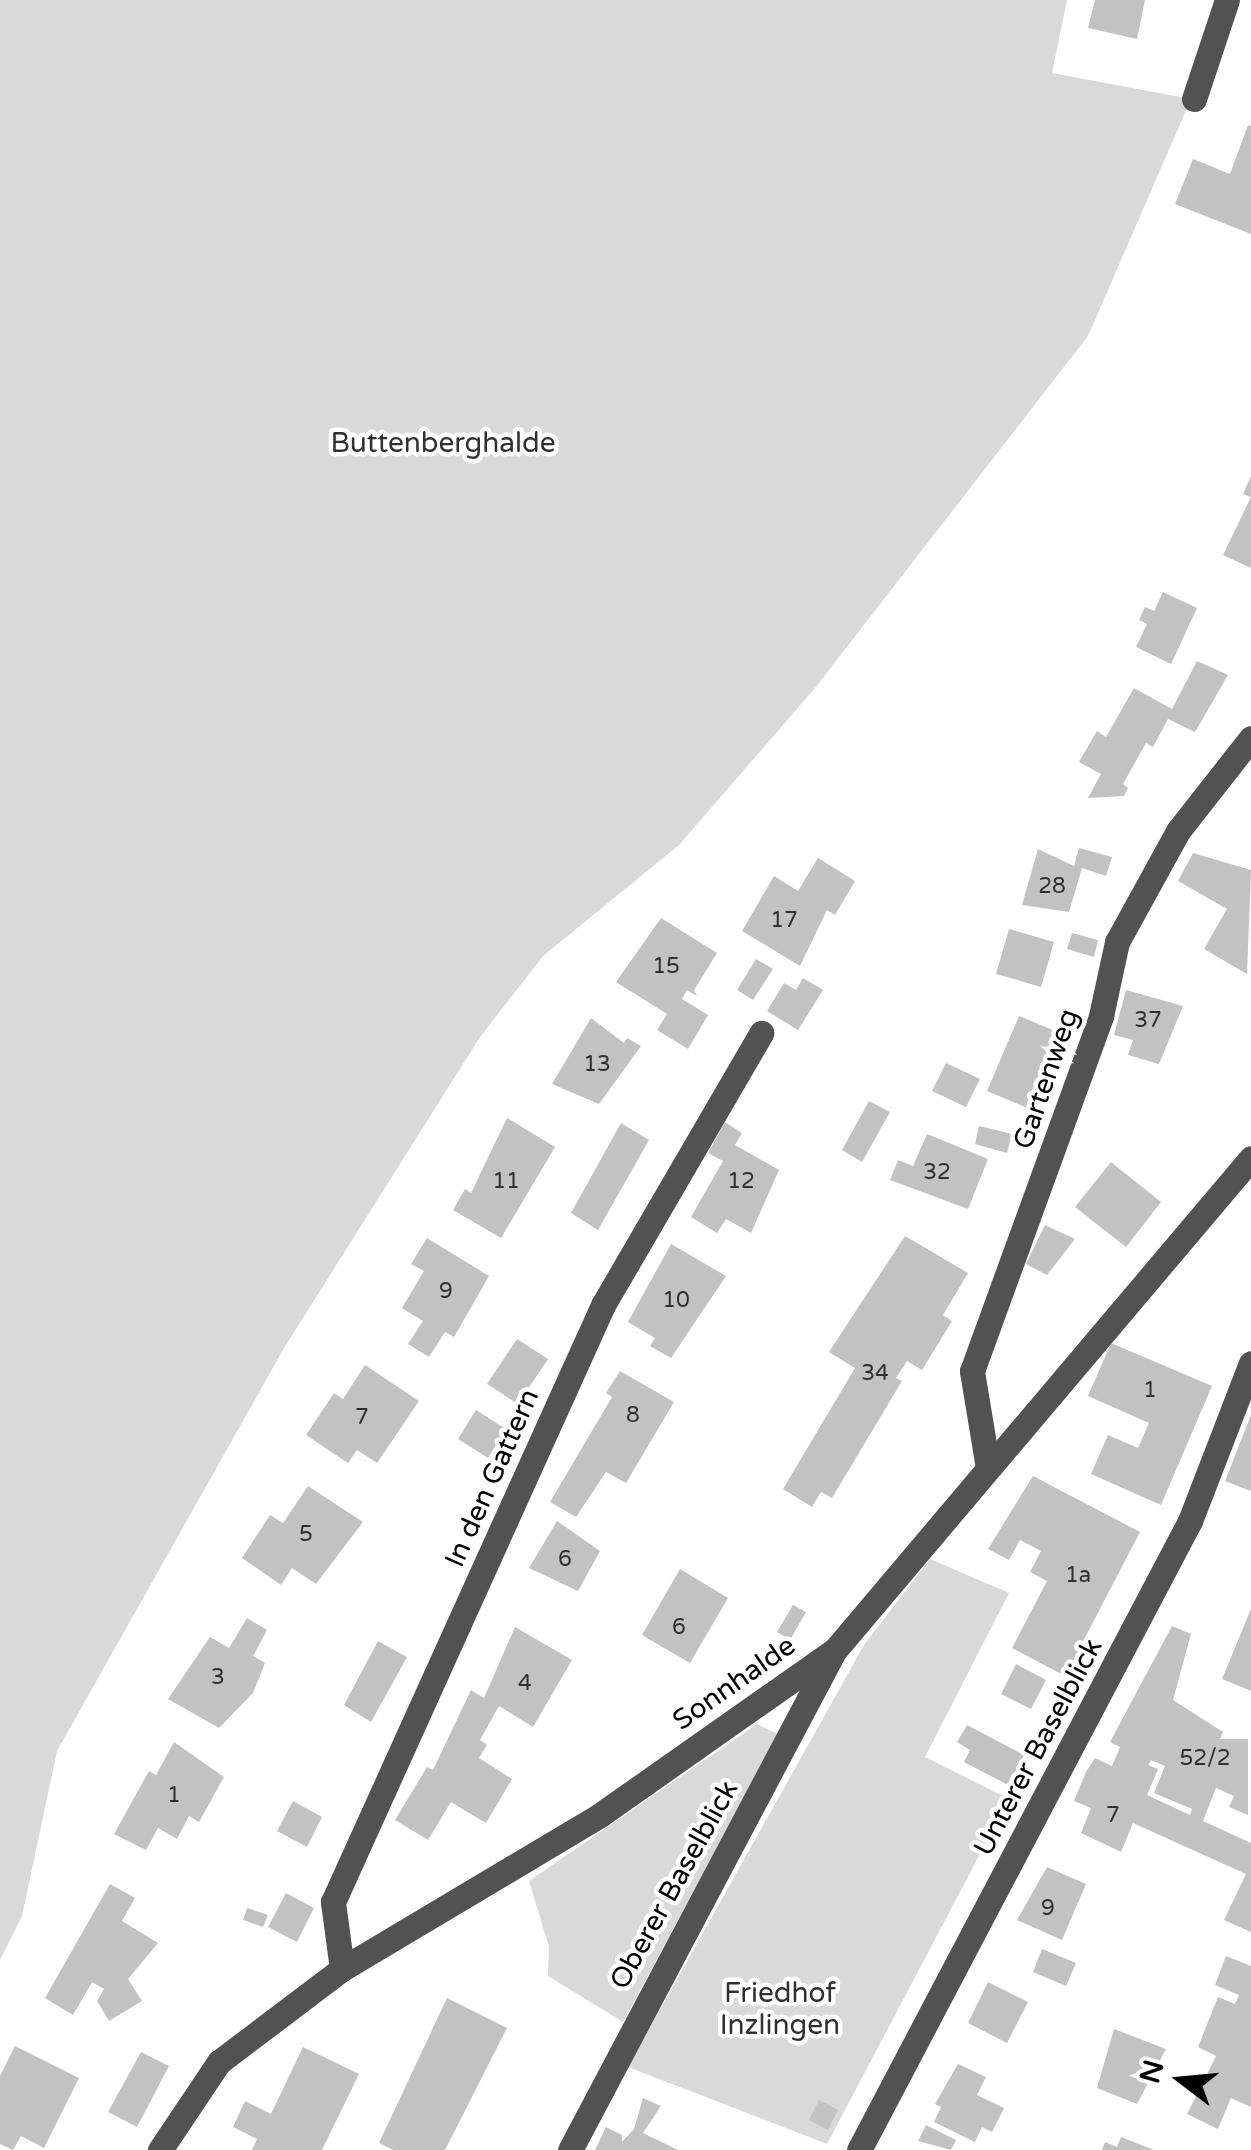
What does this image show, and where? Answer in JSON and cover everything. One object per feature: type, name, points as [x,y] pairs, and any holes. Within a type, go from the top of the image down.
[{"type":"street","points":[[1194,99],[1226,0]]},
{"type":"street","name":"Gartenweg","points":[[988,1468],[972,1371],[1101,1016],[1117,942],[1178,831],[1251,738]]},
{"type":"street","name":"In den Gattern","points":[[342,1969],[334,1902],[342,1884],[603,1304],[761,1033]]},
{"type":"street","name":"Sonnhalde","points":[[160,2150],[218,2062],[342,1969],[600,1815],[835,1650],[1251,1158]]},
{"type":"street","name":"Unterer Baselblick","points":[[859,2150],[1190,1521],[1251,1363]]},
{"type":"street","name":"Oberer Baselblick","points":[[570,2150],[835,1650]]},
{"type":"green space","name":"Buttenberghalde","points":[[0,0],[1067,0],[1052,73],[1191,99],[1088,336],[815,688],[679,845],[543,956],[480,1037],[284,1348],[57,1751],[22,1916],[0,1960]]},
{"type":"green space","name":"Friedhof Inzlingen","points":[[930,1559],[1009,1593],[925,1757],[1009,1799],[827,2144],[628,2067],[864,1645]]},
{"type":"green space","points":[[757,1724],[778,1734],[623,2022],[548,1976],[549,1947],[529,1881]]},
{"type":"building","points":[[1095,0],[1145,0],[1137,39],[1088,28]]},
{"type":"building","points":[[1248,125],[1251,234],[1175,204],[1193,159],[1230,174]]},
{"type":"building","points":[[1251,476],[1251,497],[1243,494]]},
{"type":"building","points":[[1251,497],[1251,568],[1223,555]]},
{"type":"building","points":[[1163,592],[1197,608],[1171,664],[1136,647],[1147,624],[1139,620],[1145,607],[1154,611]]},
{"type":"building","points":[[1197,661],[1228,675],[1195,732],[1168,719],[1153,747],[1146,743],[1123,784],[1128,788],[1124,796],[1088,798],[1101,774],[1079,762],[1097,731],[1106,737],[1134,688],[1172,709]]},
{"type":"building","points":[[1079,848],[1112,857],[1106,876],[1082,868],[1069,912],[1022,905],[1038,849],[1074,866]]},
{"type":"building","points":[[1193,853],[1251,870],[1247,974],[1204,949],[1227,909],[1178,881]]},
{"type":"building","points":[[818,858],[855,881],[835,915],[827,910],[800,966],[742,931],[774,876],[798,891]]},
{"type":"building","points":[[661,918],[717,953],[694,990],[697,996],[687,990],[682,999],[708,1015],[688,1049],[657,1030],[667,1014],[616,982]]},
{"type":"building","points":[[1009,929],[1054,942],[1041,987],[996,974]]},
{"type":"building","points":[[1072,933],[1098,940],[1094,957],[1067,949]]},
{"type":"building","points":[[756,959],[773,969],[753,1000],[737,990]]},
{"type":"building","points":[[803,978],[823,990],[798,1030],[767,1011],[784,983],[796,990]]},
{"type":"building","points":[[1126,990],[1183,1006],[1159,1064],[1128,1055],[1133,1040],[1114,1035]]},
{"type":"building","points":[[1019,1016],[1072,1038],[1063,1065],[1047,1059],[1030,1109],[987,1091]]},
{"type":"building","points":[[591,1018],[624,1043],[627,1038],[641,1046],[599,1104],[552,1084]]},
{"type":"building","points":[[946,1063],[980,1079],[966,1107],[932,1091]]},
{"type":"building","points":[[869,1101],[890,1112],[862,1162],[842,1150]]},
{"type":"building","points":[[507,1118],[555,1147],[501,1238],[453,1210],[465,1189],[471,1193]]},
{"type":"building","points":[[725,1122],[742,1133],[735,1145],[779,1170],[751,1233],[726,1219],[717,1233],[691,1217],[723,1161],[708,1153]]},
{"type":"building","points":[[621,1123],[649,1140],[598,1230],[571,1213]]},
{"type":"building","points":[[979,1126],[1012,1134],[1007,1153],[975,1144]]},
{"type":"building","points":[[927,1134],[988,1159],[968,1209],[890,1180],[898,1160],[913,1166]]},
{"type":"building","points":[[1111,1162],[1161,1202],[1126,1247],[1075,1207]]},
{"type":"building","points":[[1045,1225],[1075,1239],[1047,1275],[1026,1264]]},
{"type":"building","points":[[905,1236],[968,1273],[943,1315],[952,1321],[922,1370],[907,1361],[896,1378],[902,1381],[832,1498],[821,1492],[812,1507],[783,1489],[855,1368],[829,1352]]},
{"type":"building","points":[[427,1238],[489,1276],[454,1337],[445,1332],[429,1357],[408,1344],[423,1321],[402,1308],[424,1271],[411,1264]]},
{"type":"building","points":[[671,1244],[726,1276],[671,1358],[650,1346],[655,1338],[628,1322]]},
{"type":"building","points":[[517,1339],[548,1359],[518,1404],[487,1384]]},
{"type":"building","points":[[1111,1343],[1212,1386],[1161,1505],[1091,1474],[1108,1435],[1138,1448],[1149,1423],[1088,1396]]},
{"type":"building","points":[[365,1365],[419,1401],[377,1463],[357,1450],[348,1463],[306,1435],[334,1393],[343,1399]]},
{"type":"building","points":[[620,1371],[674,1402],[626,1483],[606,1472],[576,1517],[550,1502],[612,1397],[606,1393]]},
{"type":"building","points":[[476,1410],[506,1429],[488,1458],[458,1439]]},
{"type":"building","points":[[1251,1415],[1251,1491],[1225,1481]]},
{"type":"building","points":[[1033,1476],[1140,1532],[1065,1676],[1012,1648],[1047,1581],[1030,1572],[1041,1551],[1020,1540],[1009,1560],[988,1549]]},
{"type":"building","points":[[308,1486],[363,1522],[316,1584],[292,1568],[281,1585],[242,1558],[270,1515],[283,1523]]},
{"type":"building","points":[[557,1521],[600,1551],[578,1591],[529,1568]]},
{"type":"building","points":[[680,1569],[728,1598],[690,1663],[642,1635]]},
{"type":"building","points":[[793,1605],[806,1612],[790,1640],[777,1632]]},
{"type":"building","points":[[1251,1609],[1251,1691],[1222,1679]]},
{"type":"building","points":[[247,1618],[267,1630],[253,1656],[265,1663],[253,1693],[219,1728],[168,1699],[210,1637],[229,1648]]},
{"type":"building","points":[[1172,1626],[1191,1634],[1173,1700],[1223,1732],[1220,1739],[1248,1739],[1248,1815],[1229,1807],[1234,1796],[1216,1788],[1203,1821],[1251,1843],[1251,1932],[1224,1920],[1246,1874],[1133,1823],[1121,1852],[1081,1833],[1091,1808],[1074,1801],[1095,1758],[1112,1766],[1120,1747],[1110,1742]],"holes":[[[1151,1760],[1165,1766],[1154,1793],[1192,1809],[1190,1815],[1147,1795],[1158,1769],[1148,1765]]]},
{"type":"building","points":[[515,1627],[572,1660],[533,1727],[499,1706],[480,1740],[487,1745],[479,1758],[512,1779],[486,1823],[451,1802],[428,1840],[395,1820],[427,1767],[433,1770],[471,1690],[484,1698]]},
{"type":"building","points":[[378,1641],[407,1657],[371,1722],[344,1705]]},
{"type":"building","points":[[1016,1664],[1046,1680],[1031,1709],[1001,1694]]},
{"type":"building","points":[[967,1725],[1024,1755],[1008,1785],[964,1762],[970,1750],[957,1742]]},
{"type":"building","points":[[174,1742],[224,1777],[199,1822],[189,1816],[177,1839],[158,1828],[146,1850],[114,1834],[149,1771],[156,1775]]},
{"type":"building","points":[[293,1801],[322,1817],[307,1847],[277,1831]]},
{"type":"building","points":[[1047,1867],[1086,1884],[1062,1940],[1017,1920]]},
{"type":"building","points":[[110,1884],[135,1898],[122,1921],[158,1943],[128,1979],[142,2001],[109,2021],[97,2001],[104,1989],[92,1982],[73,2015],[45,1998]]},
{"type":"building","points":[[286,1893],[314,1908],[297,1942],[268,1927]]},
{"type":"building","points":[[247,1908],[268,1915],[263,1927],[243,1920]]},
{"type":"building","points":[[1042,1949],[1076,1963],[1066,1986],[1033,1972]]},
{"type":"building","points":[[1226,1956],[1251,1966],[1251,2107],[1231,2098],[1218,2129],[1187,2114],[1216,2056],[1198,2047],[1218,1997],[1235,2004],[1239,1995],[1215,1985]]},
{"type":"building","points":[[988,1982],[1028,2002],[1007,2043],[968,2023]]},
{"type":"building","points":[[447,1998],[507,2028],[445,2150],[393,2150],[379,2143]]},
{"type":"building","points":[[1114,2029],[1166,2049],[1137,2104],[1097,2088]]},
{"type":"building","points":[[15,2046],[79,2078],[44,2148],[21,2136],[13,2150],[0,2144],[0,2076]]},
{"type":"building","points":[[303,2047],[359,2074],[322,2150],[252,2150],[257,2139],[233,2127],[245,2101],[271,2114]]},
{"type":"building","points":[[141,2052],[169,2066],[137,2127],[108,2112]]},
{"type":"building","points":[[958,2064],[986,2077],[977,2095],[1004,2108],[992,2132],[982,2127],[975,2142],[934,2122],[941,2107],[935,2104]]},
{"type":"building","points":[[643,2098],[661,2106],[643,2133],[678,2150],[595,2150],[606,2127],[622,2135],[622,2142],[634,2129]]},
{"type":"building","points":[[819,2100],[838,2110],[828,2130],[809,2120]]},
{"type":"building","points":[[926,2125],[956,2140],[951,2150],[918,2141]]},
{"type":"building","points":[[1121,2137],[1154,2150],[1102,2150],[1105,2142],[1117,2147]]}]
